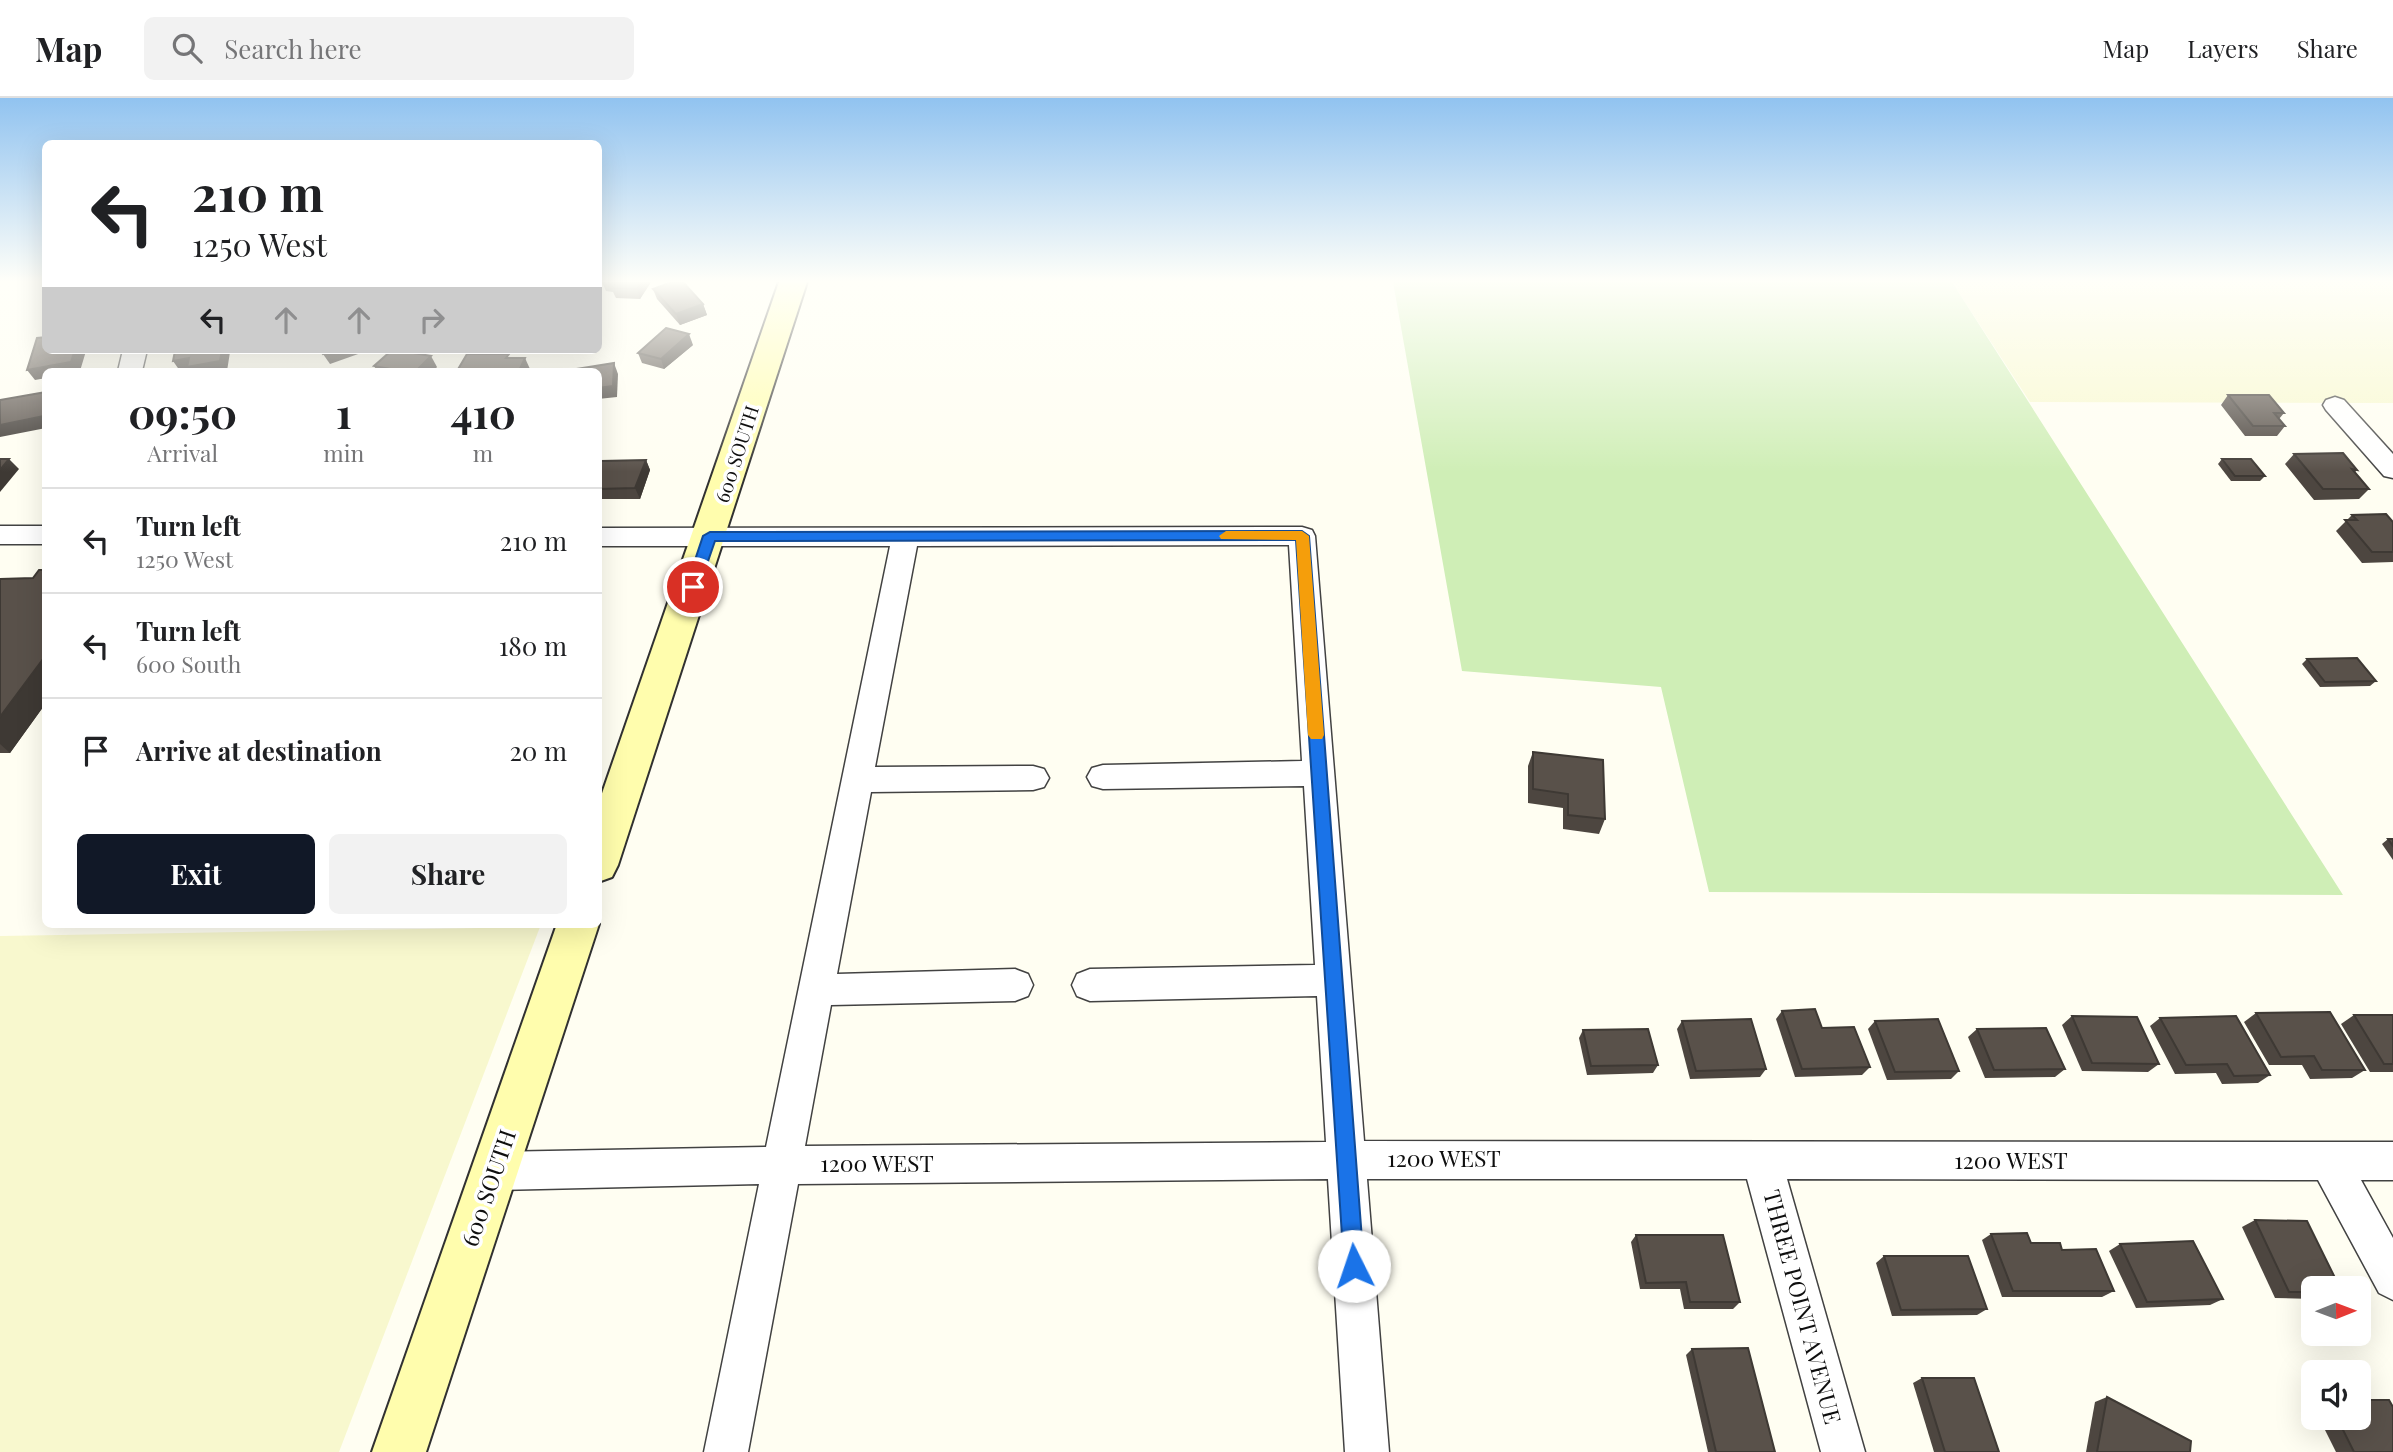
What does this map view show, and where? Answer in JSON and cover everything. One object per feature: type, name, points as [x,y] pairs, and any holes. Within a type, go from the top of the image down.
[{"type":"main road","name":"600 SOUTH","points":[[602,853],[772,345]]},
{"type":"main road","name":"600 SOUTH","points":[[399,1452],[578,928]]},
{"type":"street","points":[[2336,405],[2393,470]]},
{"type":"street","points":[[0,536],[42,532]]},
{"type":"street","points":[[726,1452],[905,536]]},
{"type":"street","points":[[602,537],[1302,536],[1367,1452]]},
{"type":"street","points":[[1103,777],[1319,773]]},
{"type":"street","points":[[857,780],[1033,778]]},
{"type":"street","points":[[1090,985],[1334,980]]},
{"type":"street","points":[[816,990],[1016,985]]},
{"type":"street","name":"1200 WEST","points":[[495,1171],[783,1164],[1579,1158],[1762,1161],[2393,1161]]},
{"type":"street","name":"THREE POINT AVENUE","points":[[1762,1161],[1843,1452]]},
{"type":"street","points":[[2329,1161],[2393,1279]]},
{"type":"green space","points":[[1404,345],[1992,345],[2343,895],[1709,892],[1661,687],[1462,671]]},
{"type":"green space","points":[[1993,345],[2393,345],[2393,403],[2030,402]]},
{"type":"green space","points":[[540,928],[339,1452],[0,1452],[0,936]]},
{"type":"building","points":[[35,345],[42,345],[42,354],[74,354],[71,362],[27,370]]},
{"type":"building","points":[[647,345],[676,345],[661,359],[638,353]]},
{"type":"building","points":[[174,354],[221,354],[220,361],[187,367],[189,358],[173,361]]},
{"type":"building","points":[[388,354],[431,356],[419,368],[374,366]]},
{"type":"building","points":[[467,354],[509,354],[506,358],[525,358],[520,368],[459,368]]},
{"type":"building","points":[[614,363],[613,386],[602,387],[602,368],[583,368]]},
{"type":"building","points":[[42,393],[42,416],[0,425],[0,400]]},
{"type":"building","points":[[2228,395],[2269,395],[2284,413],[2274,413],[2285,426],[2253,426]]},
{"type":"building","points":[[2343,453],[2369,489],[2323,489],[2294,454]]},
{"type":"building","points":[[0,459],[9,459],[0,470]]},
{"type":"building","points":[[2222,459],[2251,459],[2265,476],[2235,476]]},
{"type":"building","points":[[646,460],[635,488],[602,489],[602,461]]},
{"type":"building","points":[[2386,514],[2393,522],[2393,552],[2372,552],[2345,520],[2357,520],[2352,515]]},
{"type":"building","points":[[42,570],[42,660],[0,717],[0,579],[33,578]]},
{"type":"building","points":[[2357,658],[2376,681],[2325,682],[2307,659]]},
{"type":"building","points":[[1533,752],[1603,760],[1605,819],[1568,815],[1568,794],[1533,789]]},
{"type":"building","points":[[1815,1009],[1822,1028],[1854,1027],[1870,1067],[1802,1069],[1782,1011]]},
{"type":"building","points":[[2330,1012],[2365,1070],[2322,1070],[2314,1056],[2281,1057],[2256,1013]]},
{"type":"building","points":[[2354,1015],[2393,1015],[2393,1064],[2384,1064]]},
{"type":"building","points":[[2072,1016],[2137,1017],[2159,1064],[2092,1063]]},
{"type":"building","points":[[2236,1016],[2270,1075],[2234,1076],[2227,1064],[2186,1065],[2160,1018]]},
{"type":"building","points":[[1751,1019],[1766,1069],[1696,1071],[1682,1021]]},
{"type":"building","points":[[1938,1019],[1959,1071],[1895,1072],[1875,1021]]},
{"type":"building","points":[[2046,1028],[2065,1069],[1994,1070],[1977,1029]]},
{"type":"building","points":[[1648,1029],[1658,1065],[1591,1066],[1583,1030]]},
{"type":"building","points":[[2255,1220],[2307,1221],[2334,1276],[2301,1276],[2301,1292],[2289,1292]]},
{"type":"building","points":[[2027,1233],[2031,1243],[2060,1243],[2062,1250],[2096,1249],[2114,1291],[2013,1291],[1991,1234]]},
{"type":"building","points":[[1636,1235],[1723,1235],[1740,1302],[1690,1302],[1686,1282],[1646,1283]]},
{"type":"building","points":[[2193,1241],[2223,1299],[2147,1302],[2120,1244]]},
{"type":"building","points":[[1884,1256],[1968,1256],[1987,1309],[1901,1310]]},
{"type":"building","points":[[1748,1348],[1775,1452],[1716,1452],[1692,1349]]},
{"type":"building","points":[[1922,1378],[1974,1378],[1999,1452],[1945,1452]]},
{"type":"building","points":[[2107,1397],[2191,1441],[2190,1452],[2097,1452]]},
{"type":"building","points":[[2371,1400],[2389,1400],[2393,1407],[2393,1452],[2354,1452],[2343,1430],[2371,1430]]},
{"type":"slow traffic","points":[[1226,536],[1302,536],[1316,735]]},
{"type":"route","points":[[693,587],[710,536],[1302,536],[1354,1266]]}]
